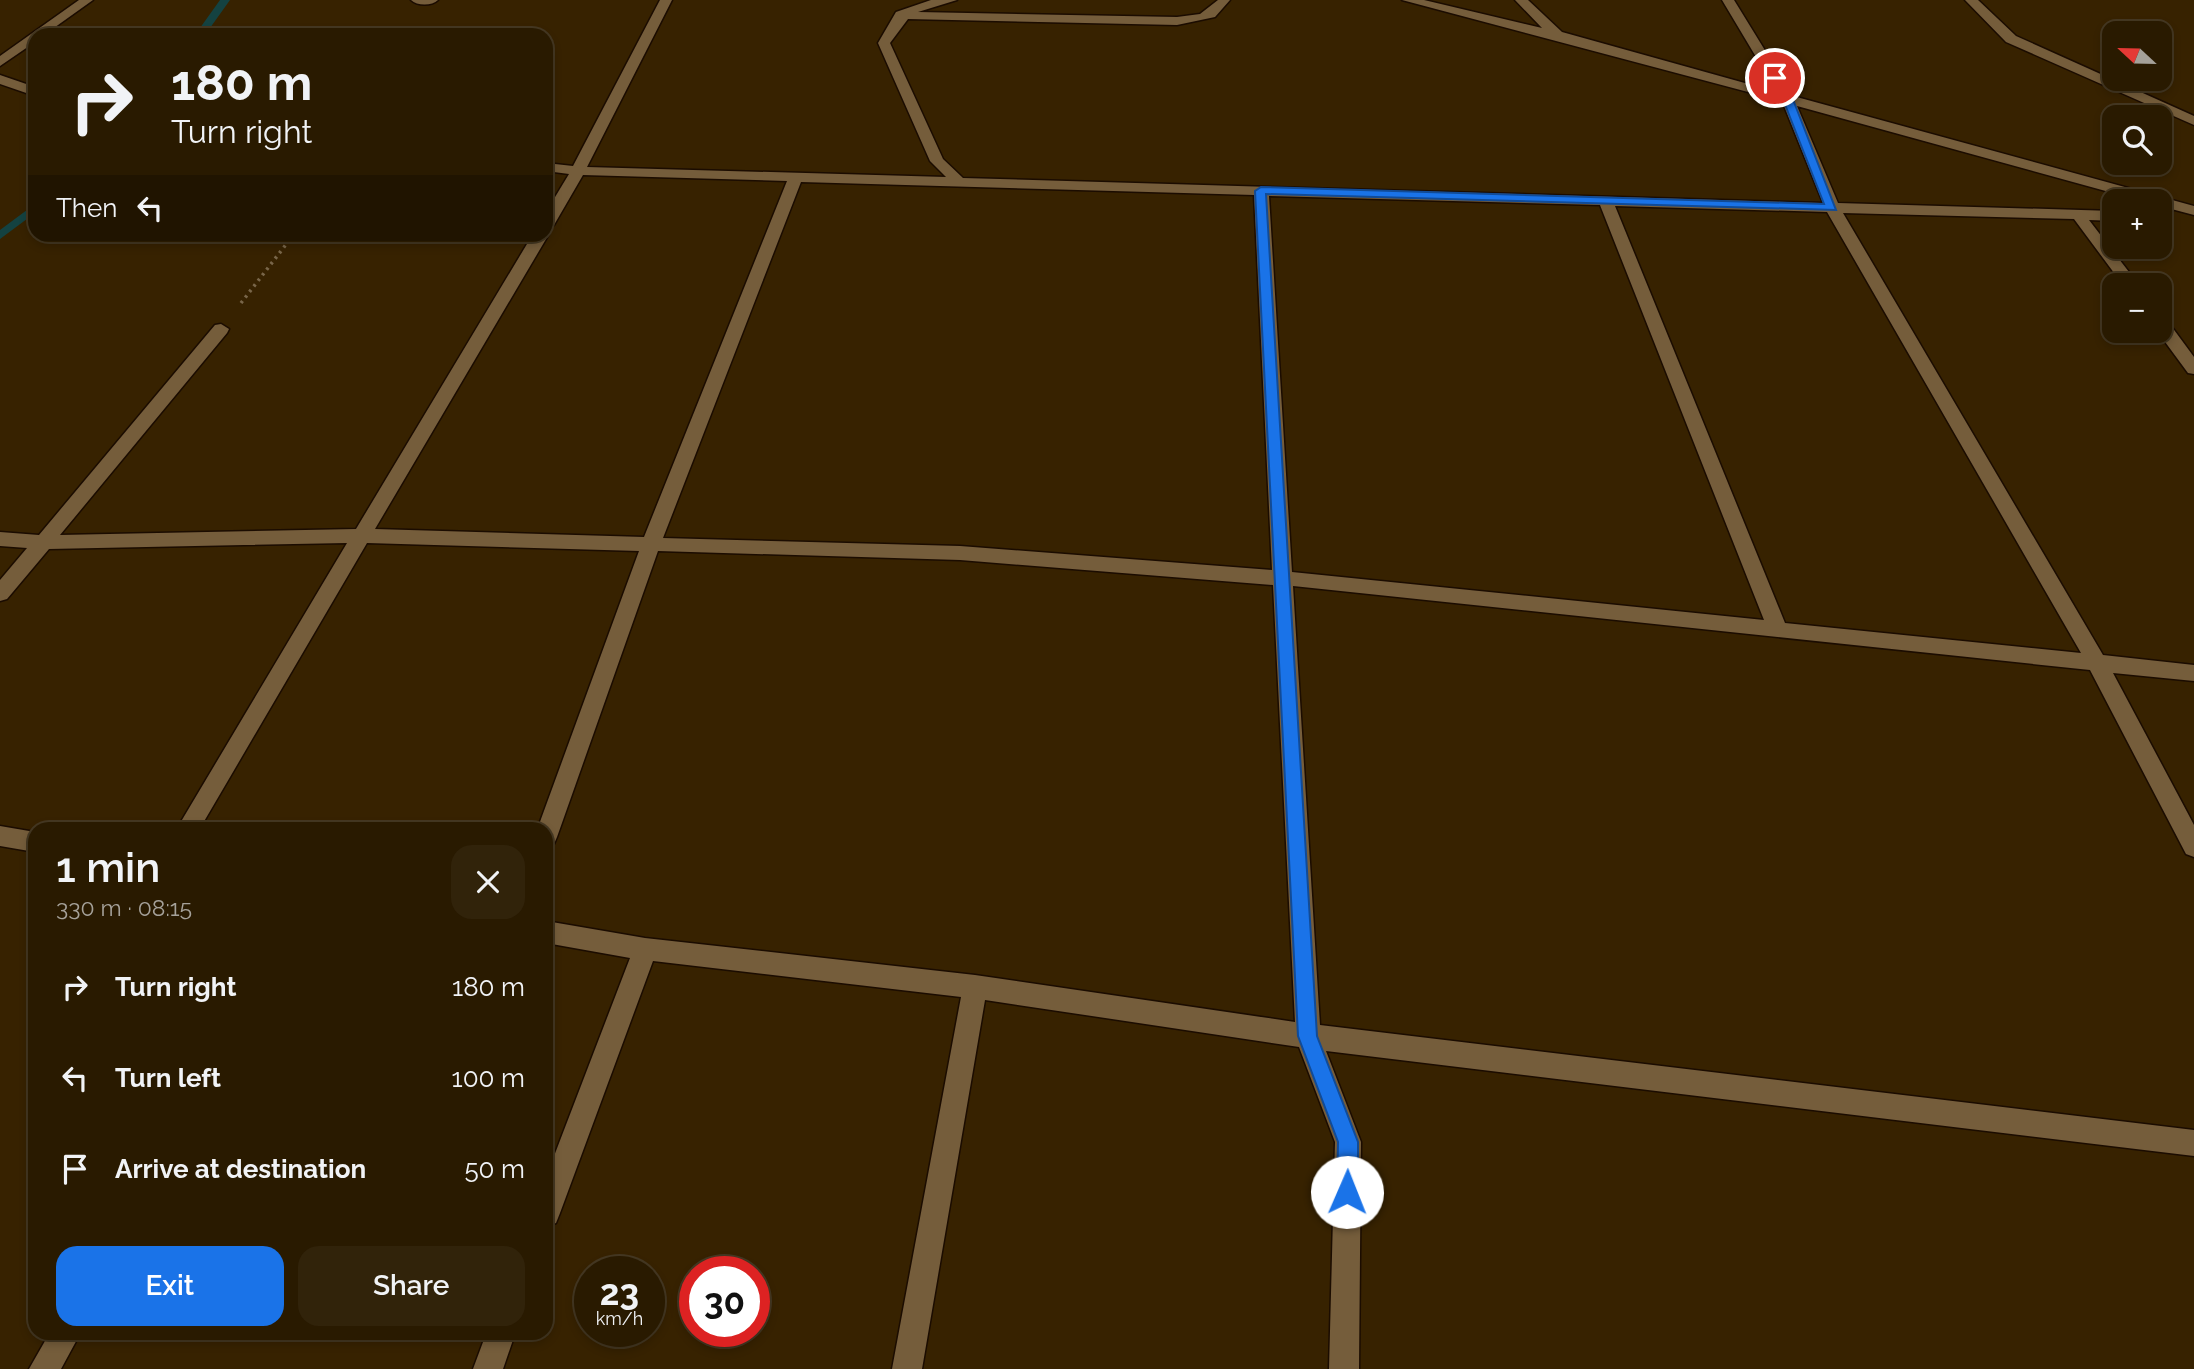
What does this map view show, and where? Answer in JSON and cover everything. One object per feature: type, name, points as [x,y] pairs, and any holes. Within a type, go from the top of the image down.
[{"type":"street","points":[[46,28],[87,0]]},
{"type":"street","points":[[417,0],[432,0]]},
{"type":"street","points":[[553,213],[578,171],[666,0]]},
{"type":"street","points":[[951,0],[922,5],[900,15],[884,43],[937,161],[958,182]]},
{"type":"street","points":[[900,15],[1177,21],[1204,18],[1221,8],[1224,0]]},
{"type":"street","points":[[1408,0],[1557,35],[2116,189]]},
{"type":"street","points":[[1521,0],[1557,35]]},
{"type":"street","points":[[1728,0],[1787,97],[1832,207],[2097,663],[2194,846]]},
{"type":"street","points":[[1971,0],[2011,39],[2194,121]]},
{"type":"street","points":[[0,62],[28,41]]},
{"type":"street","points":[[0,79],[28,89]]},
{"type":"street","points":[[553,168],[578,171],[2102,216]]},
{"type":"street","points":[[551,822],[651,544],[796,177]]},
{"type":"street","points":[[1261,191],[1308,1036],[1348,1142],[1344,1369]]},
{"type":"street","points":[[1606,201],[1779,632]]},
{"type":"street","points":[[2172,205],[2194,211]]},
{"type":"street","points":[[2078,215],[2122,273]]},
{"type":"street","points":[[2172,217],[2194,218]]},
{"type":"street","points":[[192,822],[536,242]]},
{"type":"street","points":[[0,594],[222,329]]},
{"type":"street","points":[[2172,339],[2194,369]]},
{"type":"street","points":[[0,540],[44,542],[363,536],[960,553],[1282,579],[2194,673]]},
{"type":"street","points":[[0,836],[28,841]]},
{"type":"street","points":[[553,933],[645,949],[975,987],[1308,1036],[2194,1143]]},
{"type":"street","points":[[553,1194],[645,949]]},
{"type":"street","points":[[907,1369],[975,987]]},
{"type":"street","points":[[44,1369],[61,1340]]},
{"type":"street","points":[[488,1369],[499,1340]]},
{"type":"path","points":[[222,329],[288,242]]},
{"type":"waterway","points":[[205,28],[225,0]]},
{"type":"waterway","points":[[0,236],[28,213]]},
{"type":"route","points":[[1347,1192],[1348,1142],[1308,1036],[1261,191],[1832,207],[1787,97],[1775,78]]}]
